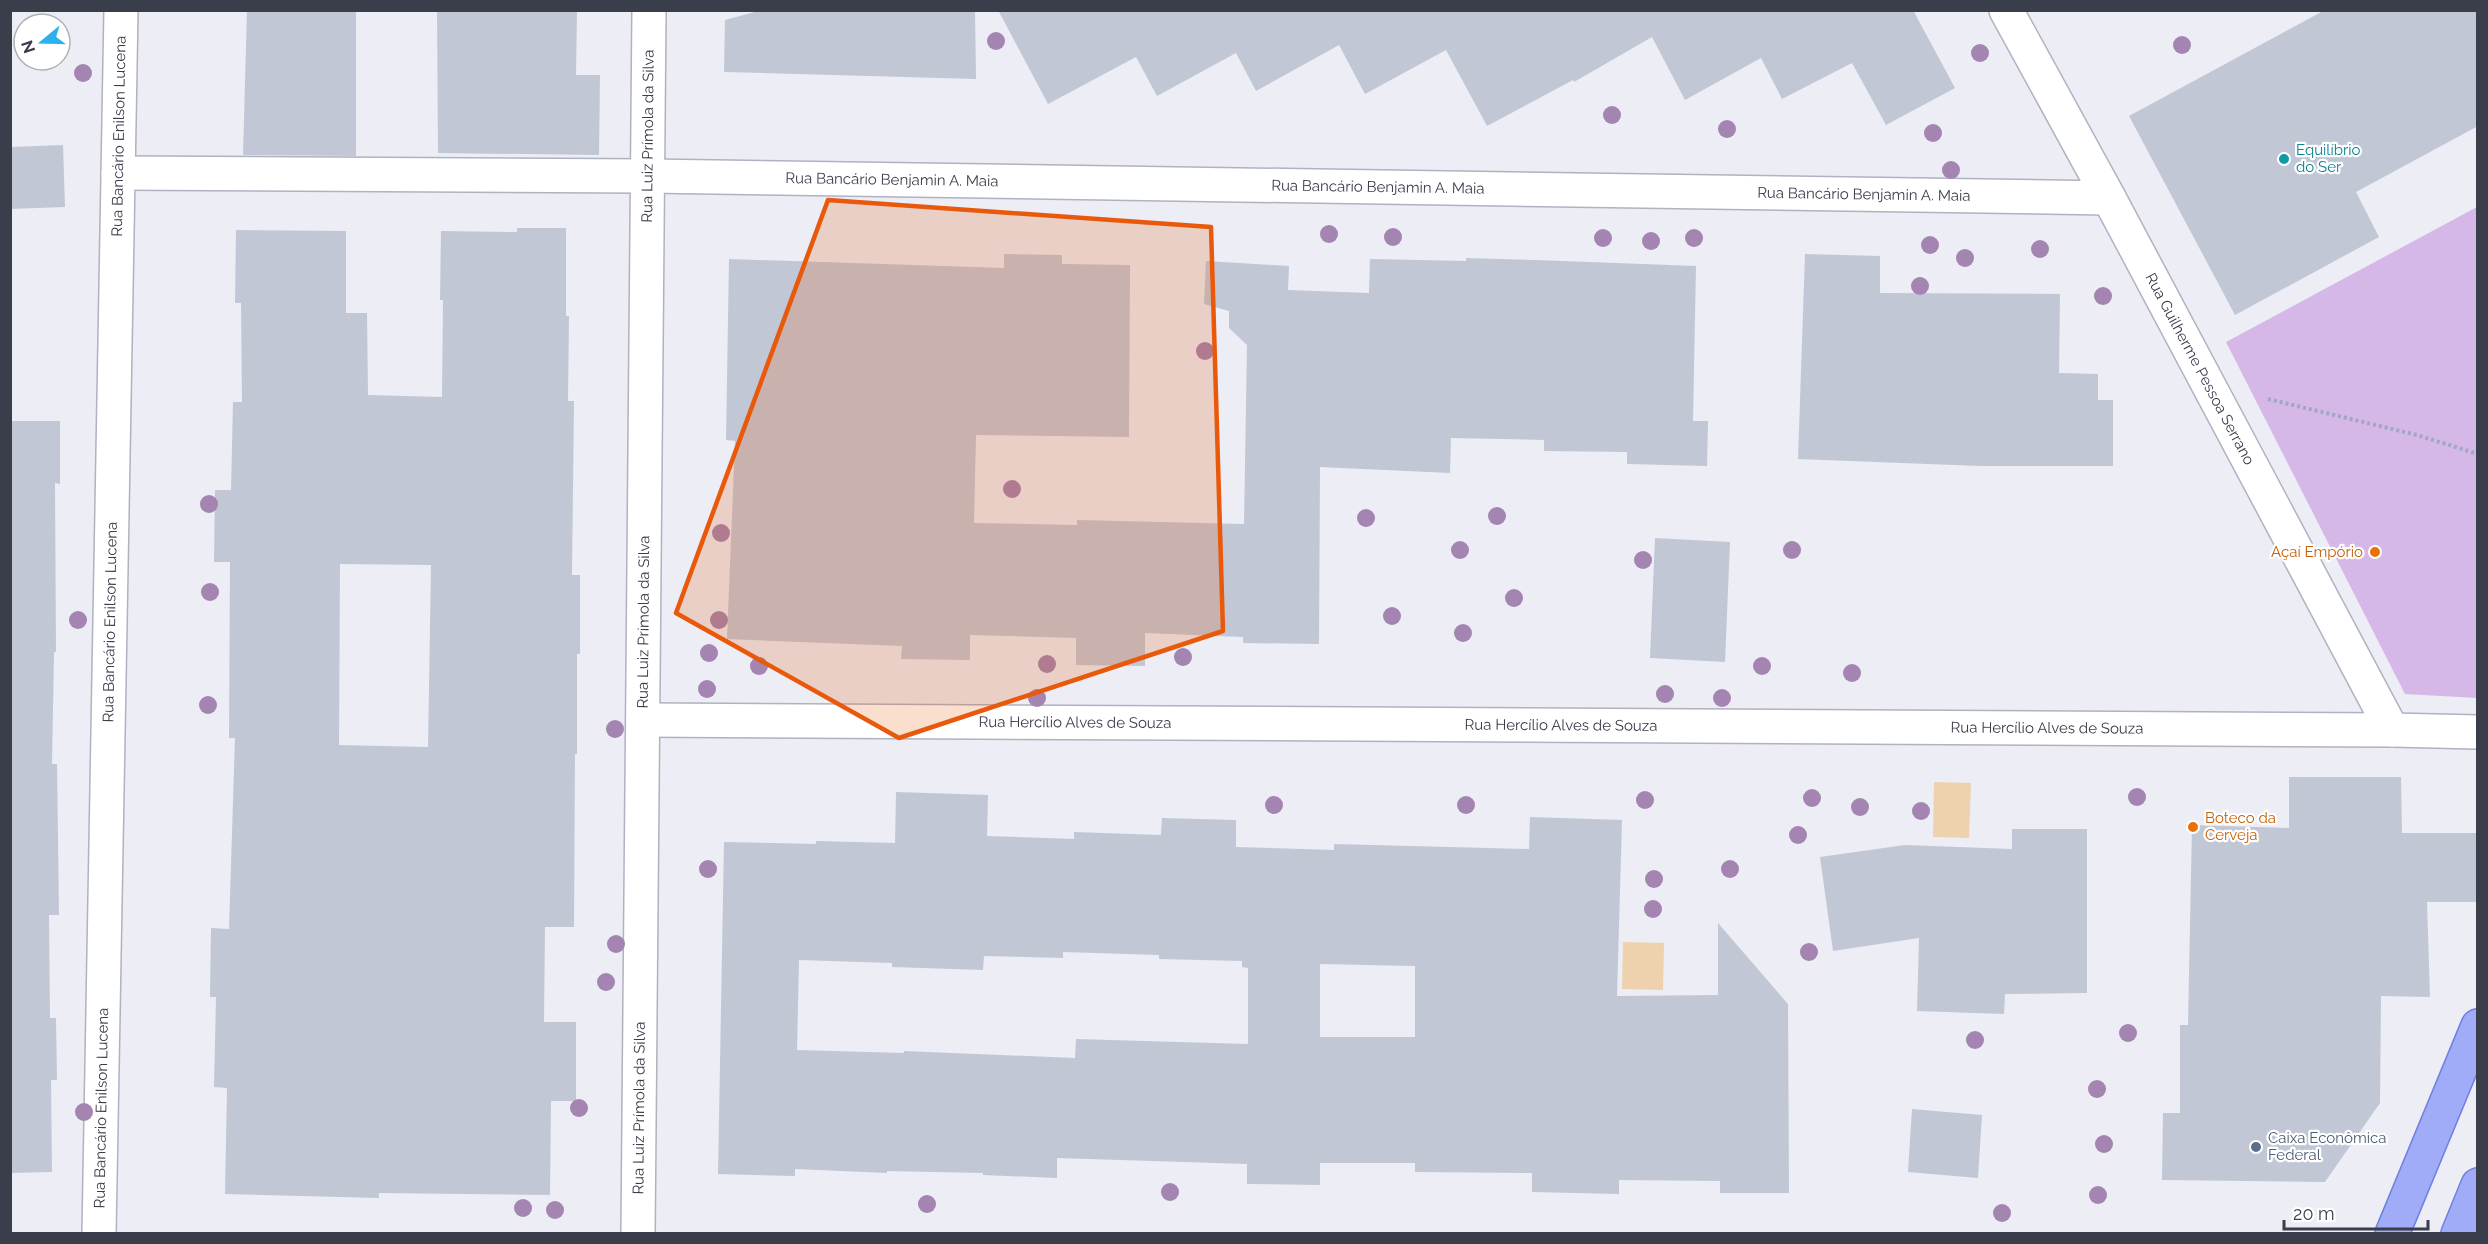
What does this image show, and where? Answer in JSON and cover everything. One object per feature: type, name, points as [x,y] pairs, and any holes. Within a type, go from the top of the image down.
[{"type":"main road","points":[[2392,1233],[2478,1026]]},
{"type":"main road","points":[[2458,1233],[2478,1185]]},
{"type":"street","name":"Rua Bancário Enilson Lucena","points":[[99,1233],[121,10]]},
{"type":"street","name":"Rua Luiz Prímola da Silva","points":[[638,1233],[649,10]]},
{"type":"street","name":"Rua Guilherme Pessoa Serrano","points":[[2006,10],[2109,198],[2392,730]]},
{"type":"street","name":"Rua Bancário Benjamin A. Maia","points":[[118,173],[648,176],[2109,198]]},
{"type":"street","name":"Rua Hercílio Alves de Souza","points":[[643,720],[2478,732]]},
{"type":"path","points":[[2268,399],[2417,435],[2478,454]]},
{"type":"highlighted area","points":[[828,200],[1211,227],[1223,631],[899,738],[676,613]]},
{"type":"shaded area","points":[[2477,207],[2477,698],[2405,694],[2226,342]]},
{"type":"shaded area","points":[[1934,782],[1971,783],[1969,838],[1933,837]]},
{"type":"shaded area","points":[[1623,942],[1664,943],[1663,990],[1622,989]]},
{"type":"building","points":[[247,10],[356,10],[356,156],[243,155]]},
{"type":"building","points":[[437,10],[577,10],[576,75],[600,75],[599,155],[438,153]]},
{"type":"building","points":[[762,10],[975,10],[976,79],[724,72],[725,20]]},
{"type":"building","points":[[998,10],[1913,10],[1955,88],[1886,125],[1852,63],[1782,99],[1761,58],[1685,100],[1652,37],[1574,82],[1573,80],[1487,126],[1446,50],[1365,94],[1339,45],[1256,91],[1236,53],[1157,96],[1136,57],[1048,104]]},
{"type":"building","name":"Equilíbrio do Ser","points":[[2325,10],[2478,10],[2478,126],[2356,192],[2379,237],[2235,315],[2129,116]]},
{"type":"building","points":[[63,145],[65,207],[10,209],[10,147]]},
{"type":"building","points":[[517,228],[566,228],[566,316],[569,316],[568,401],[574,401],[572,575],[580,575],[580,654],[577,654],[577,754],[575,754],[574,927],[545,927],[544,1022],[576,1022],[576,1101],[551,1101],[550,1195],[379,1193],[379,1198],[225,1194],[227,1088],[214,1087],[216,997],[210,997],[211,928],[229,929],[235,738],[229,738],[230,562],[214,562],[215,490],[231,490],[233,402],[242,402],[241,303],[235,303],[236,230],[346,231],[346,313],[367,313],[368,395],[442,397],[441,231],[517,232]],"holes":[[[340,564],[431,565],[428,747],[339,745]]]},
{"type":"building","points":[[1004,254],[1062,255],[1062,264],[1130,265],[1129,437],[976,435],[974,523],[1077,525],[1077,520],[1244,524],[1247,345],[1229,328],[1229,311],[1204,304],[1206,261],[1289,266],[1288,290],[1369,293],[1370,259],[1466,261],[1466,258],[1696,266],[1693,421],[1708,421],[1707,466],[1627,464],[1627,452],[1544,451],[1544,440],[1451,438],[1450,473],[1320,467],[1319,644],[1243,643],[1243,637],[1145,633],[1145,666],[1076,665],[1076,638],[970,635],[970,660],[901,659],[902,646],[727,639],[735,441],[726,440],[729,259],[1004,268]]},
{"type":"building","points":[[1805,254],[1880,256],[1880,293],[2060,294],[2059,373],[2098,374],[2098,400],[2113,400],[2113,466],[1980,466],[1798,459]]},
{"type":"building","points":[[10,421],[60,421],[60,484],[55,483],[56,652],[54,652],[52,764],[57,764],[59,915],[49,915],[50,1018],[56,1018],[57,1080],[51,1080],[52,1172],[10,1173]]},
{"type":"building","points":[[1655,538],[1730,542],[1725,662],[1650,658]]},
{"type":"building","points":[[2289,777],[2401,777],[2402,833],[2478,833],[2478,902],[2427,902],[2430,997],[2381,996],[2380,1103],[2325,1182],[2162,1180],[2163,1113],[2180,1113],[2180,1025],[2188,1025],[2192,825],[2289,828]]},
{"type":"building","points":[[896,792],[988,795],[987,836],[1074,839],[1074,832],[1161,835],[1162,818],[1236,820],[1236,847],[1334,850],[1334,844],[1529,849],[1530,817],[1622,820],[1617,996],[1718,995],[1718,923],[1788,1004],[1789,1193],[1720,1193],[1720,1181],[1619,1180],[1619,1194],[1532,1192],[1532,1173],[1415,1172],[1415,1163],[1320,1163],[1320,1185],[1247,1184],[1247,1164],[1057,1158],[1057,1178],[983,1175],[983,1173],[887,1171],[887,1173],[795,1169],[795,1176],[718,1174],[724,842],[895,843]],"holes":[[[1063,952],[1159,955],[1159,959],[1242,961],[1242,967],[1248,968],[1248,1044],[1076,1039],[1075,1058],[904,1051],[904,1053],[797,1050],[799,960],[892,963],[892,967],[983,970],[984,956],[1063,958]],[[1320,964],[1415,966],[1415,1037],[1320,1037]]]},
{"type":"building","points":[[2012,829],[2087,829],[2087,993],[2005,994],[2004,1014],[1917,1011],[1919,938],[1833,951],[1820,857],[1905,845],[2012,849]]},
{"type":"building","points":[[1912,1109],[1982,1115],[1978,1178],[1908,1172]]},
{"type":"place","name":"Equilíbrio do Ser","points":[[2284,159]]},
{"type":"place","name":"Açaí Empório","points":[[2375,552]]},
{"type":"place","name":"Boteco da Cerveja","points":[[2193,827]]},
{"type":"place","name":"Caixa Econômica Federal","points":[[2256,1147]]}]
